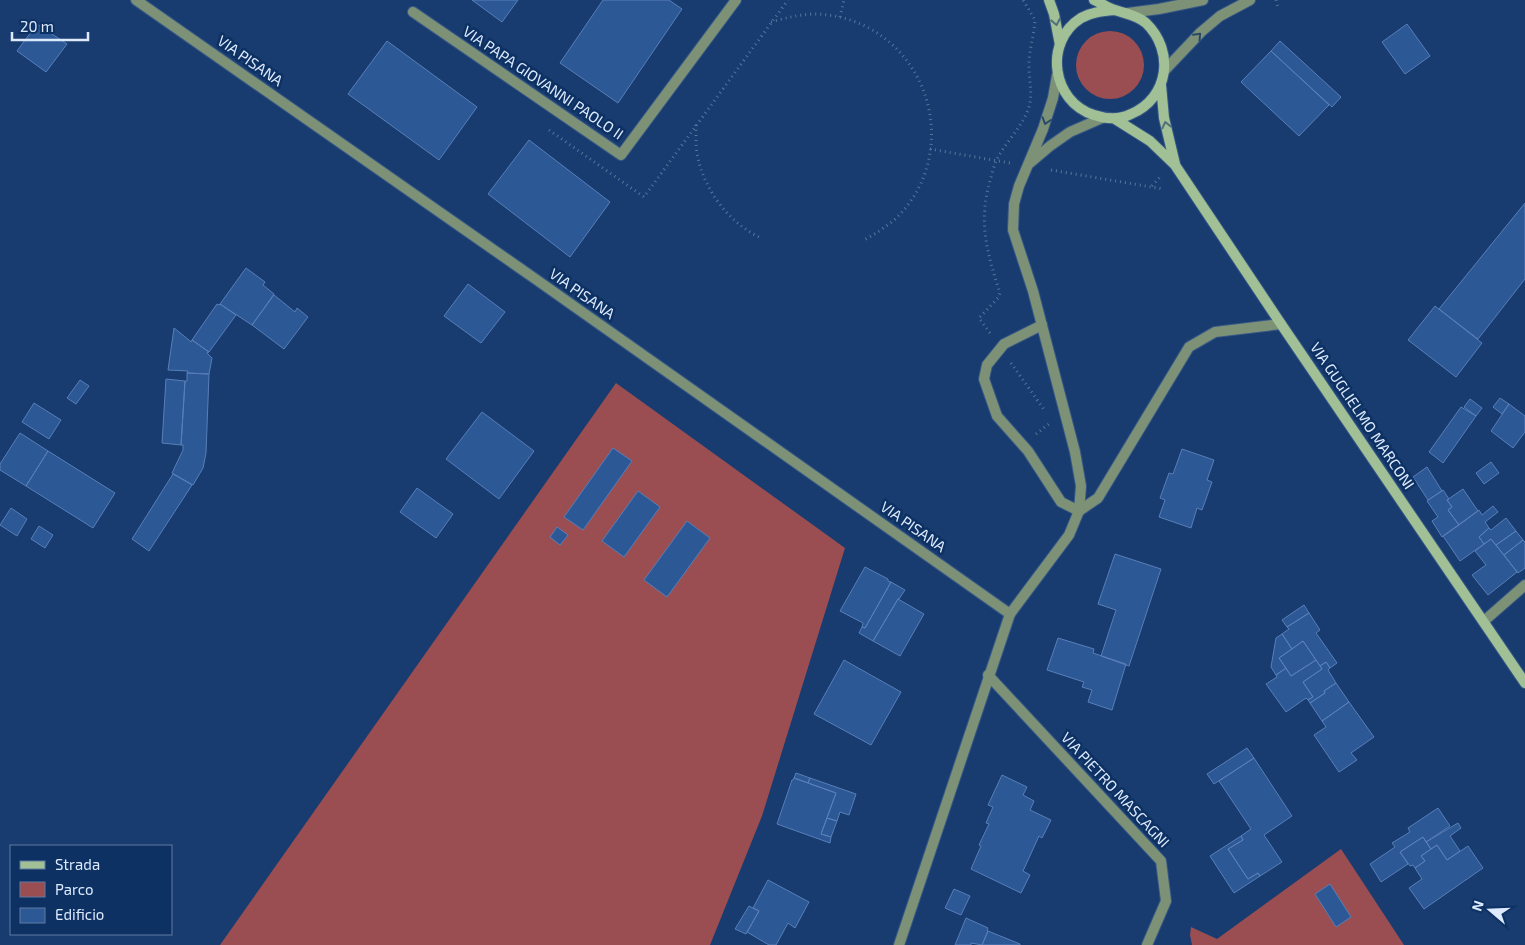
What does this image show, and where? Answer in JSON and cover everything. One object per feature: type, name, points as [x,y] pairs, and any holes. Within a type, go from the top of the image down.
[{"type":"main road","points":[[1049,0],[1054,14],[1060,45]]},
{"type":"main road","points":[[1094,0],[1114,10],[1128,13],[1145,22],[1157,36],[1164,53],[1164,71],[1161,84],[1153,98],[1143,108],[1130,115],[1102,118],[1086,113],[1073,103],[1063,91],[1057,75],[1057,55],[1068,30],[1081,18],[1097,11],[1114,10]]},
{"type":"main road","name":"VIA GUGLIELMO MARCONI","points":[[1161,84],[1164,118],[1175,165]]},
{"type":"main road","name":"VIA GUGLIELMO MARCONI","points":[[1115,118],[1150,141],[1175,165],[1525,683]]},
{"type":"street","name":"VIA PISANA","points":[[136,0],[1010,614]]},
{"type":"street","name":"VIA PAPA GIOVANNI PAOLO II","points":[[413,12],[621,155],[736,0]]},
{"type":"street","points":[[1128,13],[1203,0]]},
{"type":"street","points":[[1164,71],[1200,32],[1220,16],[1250,0]]},
{"type":"street","points":[[899,945],[1010,614],[1069,535],[1079,511],[1081,486],[1075,452],[1033,291],[1013,230],[1014,204],[1027,166],[1044,129],[1057,75]]},
{"type":"street","points":[[1027,166],[1070,132],[1102,118]]},
{"type":"street","points":[[1079,511],[1098,498],[1189,347],[1215,332],[1282,324]]},
{"type":"street","points":[[1042,325],[1004,344],[987,365],[984,379],[997,416],[1028,451],[1061,502],[1079,511]]},
{"type":"street","points":[[1484,621],[1525,585]]},
{"type":"street","name":"VIA PIETRO MASCAGNI","points":[[988,675],[1161,861],[1166,901],[1147,945]]},
{"type":"path","points":[[761,238],[753,235],[736,222],[720,206],[709,188],[696,146],[696,124],[788,0]]},
{"type":"path","points":[[840,17],[844,0]]},
{"type":"path","points":[[1027,0],[1027,6]]},
{"type":"path","points":[[1276,0],[1278,7]]},
{"type":"path","points":[[771,22],[812,14],[840,17],[854,22],[874,31],[892,44],[907,60],[919,78],[927,98],[931,120],[932,142],[928,163],[920,184],[909,203],[895,219],[878,233],[862,241]]},
{"type":"path","points":[[930,149],[1013,163]]},
{"type":"path","points":[[1044,169],[1163,189]]},
{"type":"path","points":[[1151,187],[1163,173]]},
{"type":"green space","points":[[1110,31],[1123,34],[1134,41],[1141,52],[1144,65],[1141,78],[1134,89],[1123,96],[1110,99],[1097,96],[1086,89],[1079,78],[1076,65],[1079,52],[1086,41],[1097,34]]},
{"type":"green space","points":[[616,383],[845,548],[762,816],[710,945],[220,945]]},
{"type":"green space","points":[[1341,849],[1404,945],[1192,945],[1191,927],[1217,939]]},
{"type":"building","points":[[472,0],[518,0],[502,22]]},
{"type":"building","points":[[603,0],[669,0],[682,9],[618,103],[560,63]]},
{"type":"building","points":[[37,24],[67,44],[46,72],[17,51]]},
{"type":"building","points":[[1407,24],[1430,56],[1405,74],[1382,42]]},
{"type":"building","points":[[387,41],[477,107],[439,160],[348,94]]},
{"type":"building","points":[[1280,41],[1341,97],[1332,107],[1271,51]]},
{"type":"building","points":[[1271,51],[1329,105],[1299,136],[1241,82]]},
{"type":"building","points":[[529,140],[610,202],[570,257],[488,194]]},
{"type":"building","points":[[1525,203],[1525,279],[1478,339],[1439,309]]},
{"type":"building","points":[[246,268],[265,282],[263,285],[274,294],[252,325],[220,304]]},
{"type":"building","points":[[468,284],[505,312],[481,343],[444,316]]},
{"type":"building","points":[[274,295],[295,312],[297,308],[308,317],[284,349],[252,325]]},
{"type":"building","points":[[217,304],[220,304],[236,315],[209,352],[192,340]]},
{"type":"building","points":[[1435,306],[1482,343],[1456,377],[1408,340]]},
{"type":"building","points":[[174,328],[191,342],[192,340],[209,352],[207,353],[212,358],[209,374],[168,370]]},
{"type":"building","points":[[187,373],[209,374],[206,453],[203,468],[193,485],[172,473],[183,450],[183,445],[181,445]]},
{"type":"building","points":[[166,379],[185,381],[181,445],[162,443]]},
{"type":"building","points":[[80,380],[89,386],[76,404],[67,398]]},
{"type":"building","points":[[1500,398],[1509,404],[1502,414],[1493,407]]},
{"type":"building","points":[[1470,399],[1482,408],[1476,416],[1464,407]]},
{"type":"building","points":[[34,403],[61,420],[49,439],[22,422]]},
{"type":"building","points":[[1509,404],[1525,416],[1525,432],[1513,448],[1491,431]]},
{"type":"building","points":[[1461,407],[1476,416],[1443,463],[1429,452]]},
{"type":"building","points":[[482,412],[534,451],[499,499],[446,459]]},
{"type":"building","points":[[20,433],[48,451],[26,486],[0,470],[0,464]]},
{"type":"building","points":[[613,448],[632,461],[583,530],[564,517]]},
{"type":"building","points":[[1182,449],[1214,460],[1207,480],[1212,482],[1202,510],[1197,508],[1191,528],[1159,517],[1165,500],[1160,498],[1169,473],[1173,474]]},
{"type":"building","points":[[48,451],[115,493],[93,528],[26,486]]},
{"type":"building","points":[[1491,462],[1499,473],[1484,484],[1476,473]]},
{"type":"building","points":[[1427,467],[1442,491],[1428,500],[1413,477]]},
{"type":"building","points":[[173,474],[192,485],[149,551],[132,539]]},
{"type":"building","points":[[417,488],[453,514],[436,538],[400,512]]},
{"type":"building","points":[[1463,489],[1478,511],[1459,525],[1448,510],[1452,507],[1447,500]]},
{"type":"building","points":[[1443,490],[1452,507],[1448,510],[1459,525],[1442,537],[1432,521],[1438,517],[1427,501]]},
{"type":"building","points":[[638,491],[660,507],[624,557],[602,541]]},
{"type":"building","points":[[1493,506],[1498,512],[1485,522],[1489,528],[1479,537],[1484,544],[1460,561],[1443,536],[1479,510],[1482,515]]},
{"type":"building","points":[[11,508],[27,519],[17,536],[0,525]]},
{"type":"building","points":[[1506,518],[1516,531],[1496,545],[1491,539],[1484,544],[1479,537],[1489,528],[1491,530]]},
{"type":"building","points":[[687,521],[710,538],[667,597],[644,580]]},
{"type":"building","points":[[39,526],[53,535],[45,548],[31,539]]},
{"type":"building","points":[[557,527],[568,535],[560,545],[550,537]]},
{"type":"building","points":[[1516,531],[1523,540],[1504,555],[1496,545]]},
{"type":"building","points":[[1491,539],[1517,572],[1488,595],[1472,575],[1486,565],[1475,551]]},
{"type":"building","points":[[1523,540],[1525,542],[1525,568],[1518,573],[1504,555]]},
{"type":"building","points":[[1115,554],[1161,569],[1129,666],[1101,656],[1116,610],[1098,604]]},
{"type":"building","points":[[865,567],[891,582],[865,628],[862,627],[863,623],[840,611]]},
{"type":"building","points":[[891,582],[905,590],[873,641],[859,633],[862,627],[865,628]]},
{"type":"building","points":[[898,599],[924,614],[900,656],[873,641]]},
{"type":"building","points":[[1304,605],[1309,613],[1287,627],[1282,620]]},
{"type":"building","points":[[1309,613],[1320,630],[1316,633],[1337,663],[1330,668],[1326,662],[1320,666],[1303,641],[1292,649],[1282,634],[1289,629],[1287,627]]},
{"type":"building","points":[[1282,634],[1292,649],[1279,658],[1286,668],[1276,675],[1271,667],[1276,638]]},
{"type":"building","points":[[1058,638],[1094,649],[1093,653],[1126,664],[1112,710],[1088,702],[1092,690],[1082,687],[1084,682],[1047,670]]},
{"type":"building","points":[[1303,641],[1316,660],[1291,676],[1279,658]]},
{"type":"building","points":[[844,660],[901,692],[871,745],[814,714]]},
{"type":"building","points":[[1316,660],[1322,669],[1303,682],[1313,697],[1308,700],[1306,698],[1286,712],[1266,684],[1286,668],[1291,676]]},
{"type":"building","points":[[1326,662],[1330,668],[1328,670],[1336,683],[1310,703],[1308,700],[1313,697],[1303,682],[1322,669],[1320,666]]},
{"type":"building","points":[[1336,683],[1349,702],[1322,721],[1310,703]]},
{"type":"building","points":[[1349,702],[1374,737],[1351,753],[1357,760],[1339,772],[1314,735],[1326,727],[1322,721]]},
{"type":"building","points":[[1247,748],[1254,758],[1214,784],[1207,774]]},
{"type":"building","points":[[1254,758],[1292,816],[1264,835],[1282,862],[1260,876],[1258,873],[1248,879],[1228,849],[1243,840],[1241,836],[1251,829],[1219,781]]},
{"type":"building","points":[[796,773],[810,778],[808,783],[794,778]]},
{"type":"building","points":[[1002,775],[1027,787],[1023,795],[1034,801],[1030,810],[1051,820],[1042,838],[1039,836],[1023,871],[1030,875],[1021,893],[971,869],[989,824],[986,823],[993,807],[988,805]]},
{"type":"building","points":[[794,778],[836,793],[821,834],[831,837],[830,843],[777,824]]},
{"type":"building","points":[[810,778],[856,794],[849,815],[840,812],[837,821],[827,818],[836,793],[808,783]]},
{"type":"building","points":[[1438,808],[1450,826],[1426,842],[1423,837],[1400,852],[1408,864],[1381,882],[1370,864],[1395,847],[1392,843],[1410,832],[1408,828]]},
{"type":"building","points":[[827,818],[837,821],[831,837],[821,834]]},
{"type":"building","points":[[1458,823],[1461,828],[1450,836],[1460,851],[1447,860],[1437,845],[1431,849],[1426,842]]},
{"type":"building","points":[[1241,836],[1243,840],[1228,849],[1248,879],[1258,873],[1260,876],[1234,893],[1210,856]]},
{"type":"building","points":[[1423,837],[1431,849],[1421,856],[1425,861],[1415,868],[1413,865],[1410,866],[1400,852]]},
{"type":"building","points":[[1437,845],[1447,860],[1468,846],[1483,868],[1424,909],[1409,888],[1422,879],[1415,868],[1425,861],[1421,856]]},
{"type":"building","points":[[768,880],[809,902],[795,928],[788,923],[776,945],[769,945],[747,932],[759,911],[753,908]]},
{"type":"building","points":[[1330,884],[1351,917],[1336,927],[1315,894]]},
{"type":"building","points":[[954,889],[970,896],[961,915],[945,908]]},
{"type":"building","points":[[749,906],[759,911],[746,934],[735,929]]},
{"type":"building","points":[[966,918],[988,928],[982,945],[971,943],[971,945],[955,945]]},
{"type":"building","points":[[988,931],[1020,944],[1020,945],[982,945]]}]
